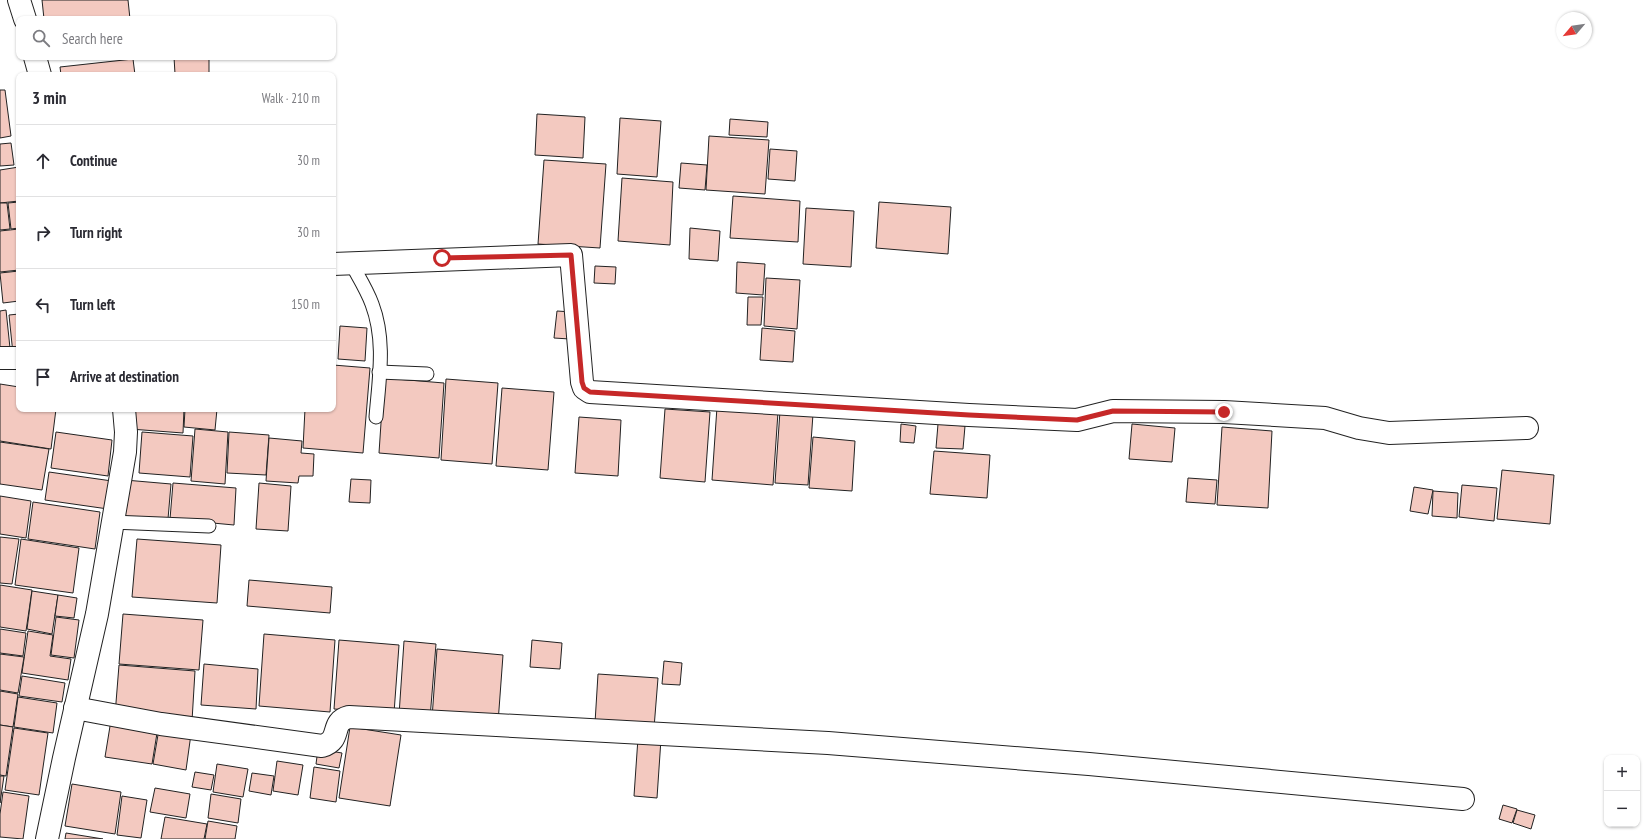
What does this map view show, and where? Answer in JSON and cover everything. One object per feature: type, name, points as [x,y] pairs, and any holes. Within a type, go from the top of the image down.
[{"type":"street","points":[[19,0],[24,16]]},
{"type":"street","points":[[36,60],[39,72]]},
{"type":"street","points":[[342,263],[571,255],[582,382],[584,388],[590,392],[969,415],[1077,420],[1113,411],[1224,412],[1325,418],[1359,428],[1389,433],[1526,428]]},
{"type":"street","points":[[0,358],[16,358]]},
{"type":"street","points":[[47,839],[97,614],[125,445],[126,432],[124,412]]},
{"type":"street","points":[[75,708],[161,724],[322,746],[335,739],[337,724],[342,719],[349,717],[828,743],[1090,764],[1463,799]]},
{"type":"lane","points":[[342,263],[372,303],[378,325],[381,349],[376,417]]},
{"type":"lane","points":[[380,372],[427,374]]},
{"type":"lane","points":[[112,522],[209,526]]},
{"type":"building","points":[[42,0],[128,0],[130,16],[44,16]]},
{"type":"building","points":[[133,60],[135,72],[61,72],[60,67]]},
{"type":"building","points":[[174,60],[209,60],[209,72],[175,72]]},
{"type":"building","points":[[0,90],[5,90],[11,136],[0,138]]},
{"type":"building","points":[[537,114],[585,117],[583,158],[535,155]]},
{"type":"building","points":[[620,118],[661,121],[657,177],[617,174]]},
{"type":"building","points":[[730,119],[768,122],[767,137],[729,135]]},
{"type":"building","points":[[709,136],[769,140],[765,194],[706,190]]},
{"type":"building","points":[[11,143],[14,165],[0,166],[0,144]]},
{"type":"building","points":[[770,149],[797,151],[795,181],[768,179]]},
{"type":"building","points":[[544,160],[606,164],[600,248],[538,244]]},
{"type":"building","points":[[681,163],[707,165],[705,190],[679,188]]},
{"type":"building","points":[[16,167],[16,201],[0,203],[0,170]]},
{"type":"building","points":[[622,178],[673,182],[670,245],[618,241]]},
{"type":"building","points":[[733,196],[800,201],[798,242],[730,238]]},
{"type":"building","points":[[16,202],[16,228],[11,229],[8,203]]},
{"type":"building","points":[[879,202],[951,207],[948,254],[876,248]]},
{"type":"building","points":[[0,203],[7,203],[10,229],[0,230]]},
{"type":"building","points":[[806,208],[854,211],[851,267],[803,264]]},
{"type":"building","points":[[690,228],[720,231],[718,261],[689,259]]},
{"type":"building","points":[[16,229],[16,270],[0,272],[0,231]]},
{"type":"building","points":[[737,262],[765,264],[763,295],[736,293]]},
{"type":"building","points":[[595,266],[616,267],[615,284],[594,283]]},
{"type":"building","points":[[16,271],[16,301],[3,303],[0,273]]},
{"type":"building","points":[[766,278],[800,280],[797,329],[764,326]]},
{"type":"building","points":[[748,297],[763,297],[761,325],[747,325]]},
{"type":"building","points":[[6,310],[10,348],[0,349],[0,311]]},
{"type":"building","points":[[557,311],[572,312],[570,339],[554,338]]},
{"type":"building","points":[[16,314],[16,354],[13,354],[9,315]]},
{"type":"building","points":[[340,326],[367,328],[365,361],[338,359]]},
{"type":"building","points":[[762,328],[795,331],[793,362],[760,360]]},
{"type":"building","points":[[336,365],[370,368],[363,453],[303,448],[305,412],[336,412]]},
{"type":"building","points":[[384,378],[444,383],[439,458],[379,453]]},
{"type":"building","points":[[446,379],[498,383],[492,464],[441,460]]},
{"type":"building","points":[[0,384],[16,387],[16,412],[56,412],[51,449],[0,441]]},
{"type":"building","points":[[502,388],[554,392],[548,470],[496,466]]},
{"type":"building","points":[[717,407],[778,412],[773,485],[712,480]]},
{"type":"building","points":[[665,409],[710,412],[705,482],[660,478]]},
{"type":"building","points":[[780,411],[813,414],[808,485],[775,483]]},
{"type":"building","points":[[132,412],[184,412],[183,433],[130,429]]},
{"type":"building","points":[[185,412],[217,412],[215,430],[184,427]]},
{"type":"building","points":[[579,417],[621,420],[618,476],[575,473]]},
{"type":"building","points":[[901,424],[916,426],[914,443],[900,442]]},
{"type":"building","points":[[938,424],[965,426],[963,449],[936,448]]},
{"type":"building","points":[[1132,424],[1175,428],[1172,462],[1129,459]]},
{"type":"building","points":[[1222,427],[1272,431],[1268,508],[1217,505]]},
{"type":"building","points":[[195,429],[228,432],[225,484],[191,481]]},
{"type":"building","points":[[56,432],[112,440],[108,476],[51,468]]},
{"type":"building","points":[[142,432],[193,436],[190,477],[139,473]]},
{"type":"building","points":[[229,432],[269,435],[266,475],[227,473]]},
{"type":"building","points":[[813,437],[855,441],[852,491],[809,488]]},
{"type":"building","points":[[269,438],[302,441],[301,453],[314,454],[313,476],[299,476],[298,483],[266,481]]},
{"type":"building","points":[[0,442],[49,449],[42,490],[0,484]]},
{"type":"building","points":[[934,451],[990,455],[987,498],[930,494]]},
{"type":"building","points":[[1502,470],[1554,475],[1550,524],[1497,519]]},
{"type":"building","points":[[49,472],[112,481],[108,509],[45,500]]},
{"type":"building","points":[[1188,478],[1217,480],[1215,504],[1186,502]]},
{"type":"building","points":[[351,479],[371,480],[370,503],[349,502]]},
{"type":"building","points":[[125,480],[171,484],[168,519],[122,516]]},
{"type":"building","points":[[173,483],[236,488],[234,525],[170,519]]},
{"type":"building","points":[[259,483],[291,486],[288,531],[256,529]]},
{"type":"building","points":[[1462,485],[1497,488],[1494,521],[1459,517]]},
{"type":"building","points":[[1414,487],[1433,490],[1428,514],[1410,511]]},
{"type":"building","points":[[1433,491],[1458,493],[1457,518],[1432,516]]},
{"type":"building","points":[[0,496],[31,501],[26,538],[0,534]]},
{"type":"building","points":[[33,502],[100,512],[95,549],[28,539]]},
{"type":"building","points":[[0,537],[19,539],[12,584],[0,583]]},
{"type":"building","points":[[21,539],[79,548],[73,593],[15,585]]},
{"type":"building","points":[[137,539],[221,545],[217,603],[132,597]]},
{"type":"building","points":[[249,580],[332,587],[330,613],[247,606]]},
{"type":"building","points":[[0,585],[32,590],[26,631],[0,627]]},
{"type":"building","points":[[32,591],[58,595],[52,634],[27,629]]},
{"type":"building","points":[[58,595],[77,598],[74,618],[55,616]]},
{"type":"building","points":[[123,614],[203,620],[199,670],[119,664]]},
{"type":"building","points":[[56,617],[79,620],[74,658],[51,655]]},
{"type":"building","points":[[0,629],[26,633],[23,656],[0,653]]},
{"type":"building","points":[[28,631],[53,635],[50,656],[71,659],[68,680],[22,673]]},
{"type":"building","points":[[264,634],[335,640],[330,712],[259,706]]},
{"type":"building","points":[[339,640],[399,645],[394,713],[334,709]]},
{"type":"building","points":[[532,640],[562,643],[560,669],[530,667]]},
{"type":"building","points":[[404,641],[436,644],[430,718],[399,715]]},
{"type":"building","points":[[437,649],[503,655],[498,723],[432,718]]},
{"type":"building","points":[[0,654],[24,657],[18,693],[0,690]]},
{"type":"building","points":[[664,661],[682,663],[680,685],[662,684]]},
{"type":"building","points":[[204,664],[258,669],[256,709],[201,705]]},
{"type":"building","points":[[119,665],[195,671],[192,721],[115,715]]},
{"type":"building","points":[[598,674],[658,678],[654,728],[595,723]]},
{"type":"building","points":[[22,676],[65,683],[62,702],[19,696]]},
{"type":"building","points":[[0,691],[18,694],[13,727],[0,725]]},
{"type":"building","points":[[18,697],[57,703],[53,733],[14,727]]},
{"type":"building","points":[[111,720],[158,727],[152,764],[105,757]]},
{"type":"building","points":[[0,725],[13,727],[6,776],[0,775]]},
{"type":"building","points":[[350,727],[401,735],[390,806],[339,798]]},
{"type":"building","points":[[14,728],[48,733],[39,795],[5,790]]},
{"type":"building","points":[[159,729],[191,734],[186,770],[153,764]]},
{"type":"building","points":[[638,738],[661,739],[657,798],[634,796]]},
{"type":"building","points":[[318,749],[342,753],[339,768],[316,764]]},
{"type":"building","points":[[277,761],[303,765],[298,795],[273,791]]},
{"type":"building","points":[[217,764],[248,769],[243,797],[213,792]]},
{"type":"building","points":[[314,767],[340,771],[336,802],[310,798]]},
{"type":"building","points":[[195,772],[214,775],[211,790],[192,787]]},
{"type":"building","points":[[252,773],[274,776],[271,795],[249,791]]},
{"type":"building","points":[[0,776],[4,776],[0,803]]},
{"type":"building","points":[[72,784],[121,792],[115,834],[65,826]]},
{"type":"building","points":[[155,788],[190,794],[186,818],[150,812]]},
{"type":"building","points":[[3,792],[29,796],[23,839],[0,837],[0,814]]},
{"type":"building","points":[[211,794],[241,799],[238,823],[208,818]]},
{"type":"building","points":[[122,796],[147,800],[141,838],[117,835]]},
{"type":"building","points":[[1503,805],[1517,809],[1512,823],[1499,819]]},
{"type":"building","points":[[1517,810],[1535,815],[1531,829],[1513,823]]},
{"type":"building","points":[[165,817],[207,824],[204,839],[161,839]]},
{"type":"building","points":[[208,821],[237,826],[235,839],[205,839]]},
{"type":"building","points":[[66,833],[103,839],[65,839]]},
{"type":"route","points":[[442,258],[571,255],[582,382],[584,388],[590,392],[969,415],[1077,420],[1113,411],[1224,412]]}]
